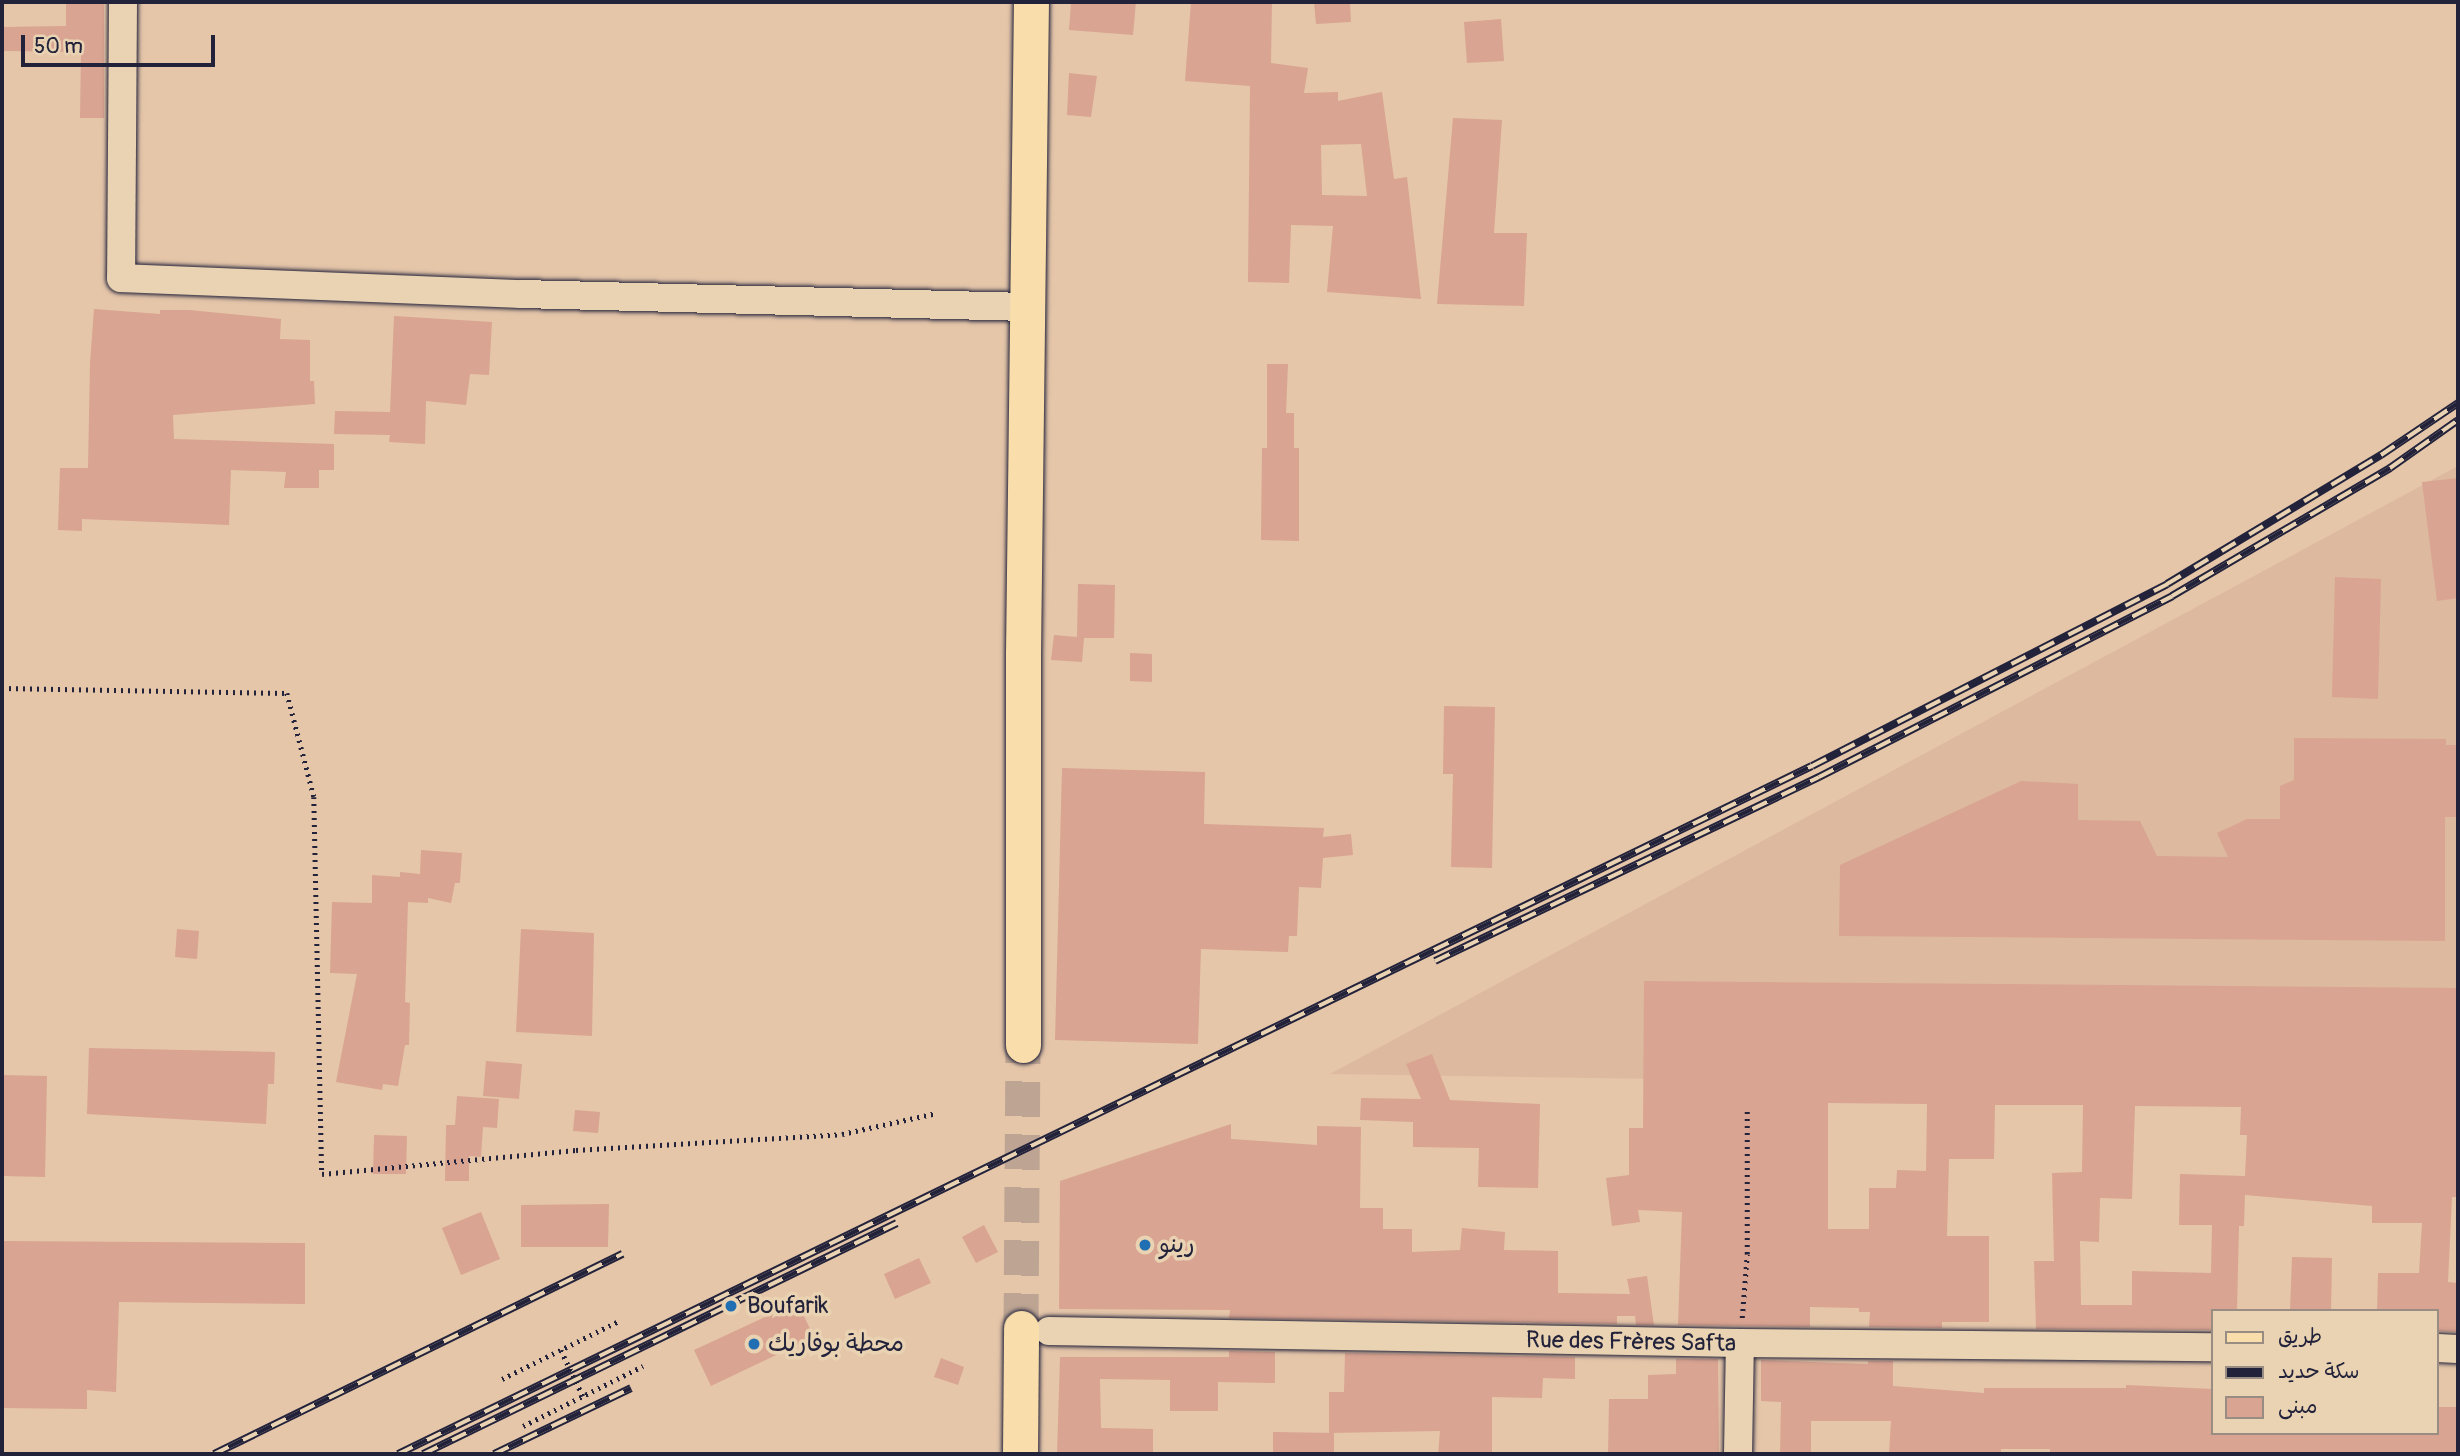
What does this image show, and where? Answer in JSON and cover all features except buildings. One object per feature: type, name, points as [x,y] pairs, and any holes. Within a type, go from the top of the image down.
[{"type":"main road","points":[[1023,1045],[1023,654],[1031,2]]},
{"type":"main road","points":[[1020,1454],[1035,1330]]},
{"type":"street","points":[[123,2],[121,278],[521,294],[1027,307]]},
{"type":"street","name":"Rue des Frères Safta","points":[[1035,1330],[1740,1343],[2212,1347]]},
{"type":"street","points":[[1738,1454],[1740,1343]]},
{"type":"street","points":[[2439,1348],[2458,1349]]},
{"type":"path","points":[[2,688],[287,693],[314,797],[321,1174],[576,1150],[842,1134],[937,1113]]},
{"type":"path","points":[[1740,1343],[1747,1254],[1747,1111]]},
{"type":"path","points":[[502,1379],[619,1321]]},
{"type":"path","points":[[561,1350],[583,1396]]},
{"type":"path","points":[[523,1426],[643,1366]]},
{"type":"shaded area","points":[[2458,466],[2458,1091],[1330,1074]]},
{"type":"tunnel","points":[[1021,1328],[1023,1045]]},
{"type":"railway","points":[[398,1454],[1812,766],[2167,584],[2381,455],[2458,403]]},
{"type":"railway","points":[[1435,961],[1819,777],[2172,596],[2390,468],[2458,420]]},
{"type":"railway","points":[[423,1454],[897,1223]]},
{"type":"railway","points":[[214,1454],[623,1254]]},
{"type":"railway","points":[[494,1454],[631,1388]]},
{"type":"place","name":"رينو","points":[[1145,1245]]},
{"type":"place","name":"Boufarik","points":[[731,1306]]},
{"type":"place","name":"محطة بوفاريك","points":[[754,1344]]}]
